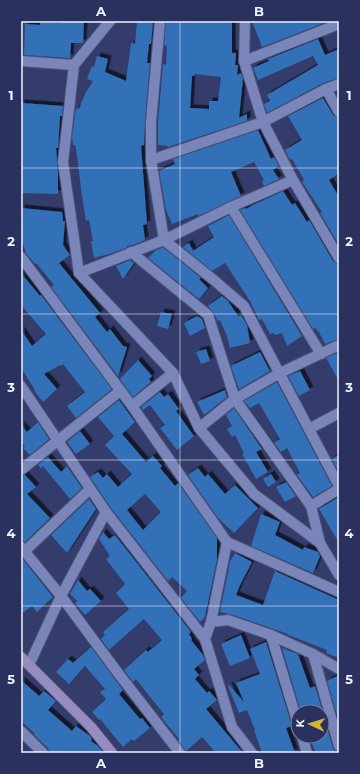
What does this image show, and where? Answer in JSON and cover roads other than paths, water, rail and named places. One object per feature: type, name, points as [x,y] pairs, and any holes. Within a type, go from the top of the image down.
[{"type":"main road","points":[[21,657],[91,727],[112,753]]},
{"type":"street","points":[[110,21],[74,65],[63,162],[79,273],[173,373],[200,428],[254,494],[320,543]]},
{"type":"street","points":[[160,21],[151,122],[151,160],[164,240],[244,306],[339,487],[311,506]]},
{"type":"street","points":[[245,21],[244,61],[262,122],[293,180],[339,258]]},
{"type":"street","points":[[244,61],[339,24]]},
{"type":"street","points":[[21,61],[74,65]]},
{"type":"street","points":[[151,160],[262,122],[339,84]]},
{"type":"street","points":[[326,90],[339,112]]},
{"type":"street","points":[[79,273],[164,240],[231,207],[293,180]]},
{"type":"street","points":[[231,207],[321,354]]},
{"type":"street","points":[[131,252],[208,315],[235,399],[311,506],[320,543],[339,575]]},
{"type":"street","points":[[21,257],[132,406],[226,542],[339,592]]},
{"type":"street","points":[[200,428],[235,399],[280,373],[339,345]]},
{"type":"street","points":[[132,406],[173,373]]},
{"type":"street","points":[[21,386],[106,512],[205,639],[232,727],[252,753]]},
{"type":"street","points":[[21,470],[120,391]]},
{"type":"street","points":[[309,429],[339,413]]},
{"type":"street","points":[[90,489],[23,549],[61,596],[180,753]]},
{"type":"street","points":[[29,665],[61,596],[106,512]]},
{"type":"street","points":[[205,639],[211,622],[226,542]]},
{"type":"street","points":[[211,622],[228,620],[271,635],[314,654],[339,668]]},
{"type":"street","points":[[271,635],[292,704]]},
{"type":"street","points":[[314,654],[339,746]]},
{"type":"street","points":[[21,731],[43,753]]}]
